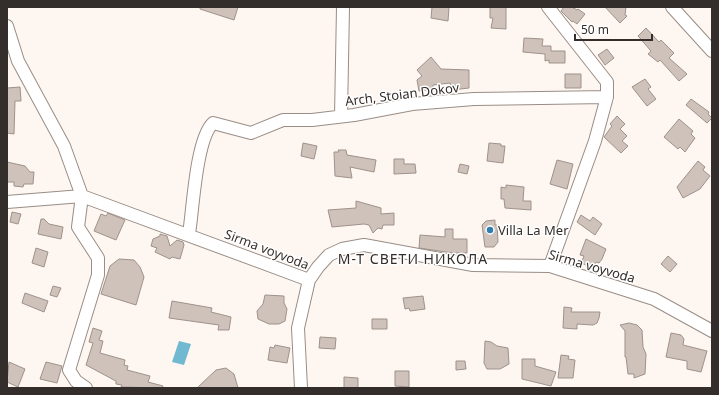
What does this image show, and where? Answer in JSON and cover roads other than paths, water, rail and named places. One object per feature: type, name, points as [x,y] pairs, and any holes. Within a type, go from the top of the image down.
[{"type":"street","points":[[341,116],[343,7]]},
{"type":"street","points":[[548,7],[607,82],[607,97],[595,141],[550,266]]},
{"type":"street","points":[[672,7],[712,51]]},
{"type":"street","points":[[7,26],[18,61],[64,146],[82,196],[78,227],[98,258],[98,275],[69,370],[76,381],[86,388]]},
{"type":"street","name":"Arch, Stoian Dokov","points":[[189,234],[201,146],[209,127],[213,123],[218,123],[250,133],[283,120],[341,116],[412,104],[474,99],[607,97]]},
{"type":"street","name":"Sirma voyvoda","points":[[7,202],[82,196],[189,234],[309,280],[329,255],[342,249],[364,245],[473,265],[550,266],[654,299],[712,331]]},
{"type":"street","points":[[301,388],[298,328],[309,280]]},
{"type":"water","points":[[179,341],[191,344],[184,365],[172,362]]},
{"type":"place","name":"Villa La Mer","points":[[490,230]]},
{"type":"district","name":"М-Т СВЕТИ НИКОЛА","points":[[413,258]]}]
